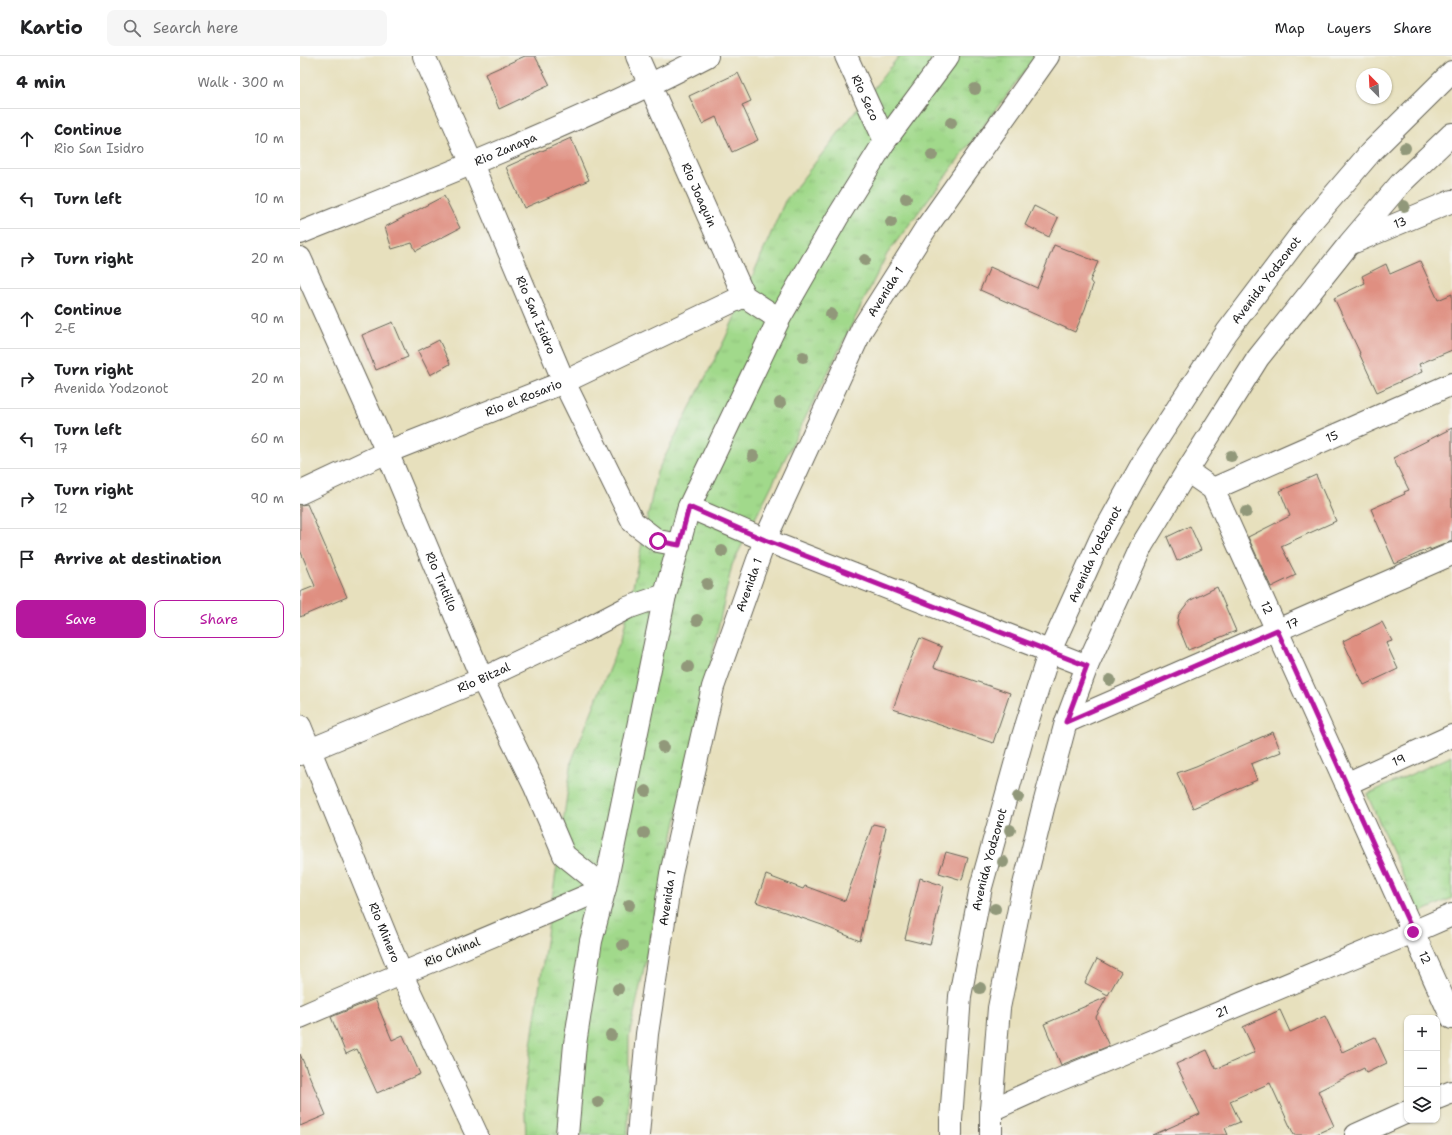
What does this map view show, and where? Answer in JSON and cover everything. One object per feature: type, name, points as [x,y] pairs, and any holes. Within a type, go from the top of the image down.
[{"type":"street","name":"Rio San Isidro","points":[[424,56],[472,164],[564,382],[633,522],[658,541],[679,545]]},
{"type":"street","name":"Rio Joaquin","points":[[637,56],[744,296]]},
{"type":"street","name":"Rio Zanapa","points":[[300,233],[472,164],[650,85],[707,56]]},
{"type":"street","name":"Rio Seco","points":[[846,56],[884,140]]},
{"type":"street","points":[[567,1135],[575,1044],[591,942],[605,888],[665,596],[689,507],[779,319],[837,218],[884,140],[948,56]]},
{"type":"street","name":"Avenida 1","points":[[638,1135],[647,1034],[671,874],[713,687],[765,540],[862,329],[926,228],[1048,56]]},
{"type":"street","name":"Avenida Yodzonot","points":[[951,1135],[960,996],[981,887],[1023,736],[1049,652],[1102,538],[1147,455],[1227,332],[1314,218],[1370,153],[1452,72]]},
{"type":"street","points":[[991,1135],[991,1110],[999,1008],[1023,889],[1043,808],[1066,722],[1087,666],[1142,545],[1258,358],[1349,244],[1401,183],[1452,134]]},
{"type":"street","name":"13","points":[[1349,244],[1452,200]]},
{"type":"street","name":"Rio Tintillo","points":[[300,258],[387,452],[482,679],[536,787],[564,855],[605,888]]},
{"type":"street","points":[[744,296],[779,319]]},
{"type":"street","name":"Rio el Rosario","points":[[300,493],[387,452],[564,382],[744,296]]},
{"type":"street","name":"15","points":[[1213,489],[1452,384]]},
{"type":"street","points":[[1187,471],[1213,489]]},
{"type":"street","name":"12","points":[[1213,489],[1452,1018]]},
{"type":"street","points":[[689,507],[765,540],[1087,666]]},
{"type":"street","name":"17","points":[[1066,722],[1452,554]]},
{"type":"street","name":"Rio Bitzal","points":[[305,752],[482,679],[579,633],[627,608],[665,596]]},
{"type":"street","name":"Rio Minero","points":[[300,726],[305,752],[401,973],[477,1135]]},
{"type":"street","name":"19","points":[[1346,784],[1452,736]]},
{"type":"street","name":"Rio Chinal","points":[[300,1017],[605,888]]},
{"type":"street","name":"21","points":[[991,1110],[1452,915]]},
{"type":"street","points":[[1440,1097],[1452,1092]]},
{"type":"street","points":[[1356,1135],[1404,1113]]},
{"type":"green space","points":[[899,56],[1036,56],[887,254],[732,565],[629,1037],[628,1135],[526,1135],[524,1095],[572,760],[623,634],[657,472],[725,339],[785,201]]},
{"type":"green space","points":[[1452,756],[1452,898],[1419,913],[1367,794]]},
{"type":"building","points":[[525,56],[535,56],[550,85],[499,109],[485,74]]},
{"type":"building","points":[[738,73],[751,101],[742,105],[758,140],[732,152],[716,117],[702,124],[689,96]]},
{"type":"building","points":[[571,138],[589,180],[524,208],[506,167]]},
{"type":"building","points":[[444,196],[460,228],[416,251],[412,243],[392,249],[385,227]]},
{"type":"building","points":[[1034,206],[1058,218],[1049,237],[1025,225]]},
{"type":"building","points":[[1054,245],[1098,262],[1090,281],[1093,285],[1075,332],[980,290],[990,267],[1037,288]]},
{"type":"building","points":[[1420,261],[1438,300],[1452,294],[1452,350],[1419,364],[1422,372],[1377,392],[1334,298],[1365,283],[1362,276],[1386,264],[1390,274]]},
{"type":"building","points":[[393,322],[408,357],[376,370],[362,335]]},
{"type":"building","points":[[439,340],[450,364],[430,375],[418,351]]},
{"type":"building","points":[[1452,428],[1452,541],[1430,550],[1430,548],[1395,564],[1371,509],[1405,494],[1404,492],[1409,490],[1393,458]]},
{"type":"building","points":[[1316,475],[1336,521],[1281,546],[1296,575],[1271,587],[1248,537],[1290,516],[1280,491]]},
{"type":"building","points":[[307,504],[347,597],[300,617],[300,592],[315,586],[300,550],[300,505]]},
{"type":"building","points":[[1190,526],[1201,550],[1177,561],[1167,537]]},
{"type":"building","points":[[1217,587],[1236,631],[1188,650],[1177,623],[1179,614],[1189,601]]},
{"type":"building","points":[[1382,622],[1392,641],[1386,643],[1398,669],[1364,685],[1343,641]]},
{"type":"building","points":[[920,638],[942,647],[934,667],[1010,693],[993,743],[893,709]]},
{"type":"building","points":[[1273,732],[1281,752],[1251,764],[1257,780],[1193,808],[1177,773]]},
{"type":"building","points":[[873,824],[886,827],[860,941],[822,925],[756,902],[766,875],[803,889],[805,886],[845,901]]},
{"type":"building","points":[[946,852],[968,858],[962,880],[939,873]]},
{"type":"building","points":[[920,878],[944,886],[930,945],[905,939]]},
{"type":"building","points":[[1097,959],[1121,972],[1108,995],[1085,983]]},
{"type":"building","points":[[1107,997],[1096,1017],[1109,1046],[1061,1065],[1044,1024]]},
{"type":"building","points":[[375,999],[392,1040],[403,1035],[420,1074],[377,1093],[357,1049],[346,1054],[331,1017]]},
{"type":"building","points":[[1280,1010],[1290,1032],[1325,1016],[1342,1052],[1375,1037],[1387,1063],[1366,1073],[1364,1068],[1318,1091],[1334,1126],[1314,1135],[1294,1135],[1270,1083],[1230,1101],[1240,1122],[1225,1128],[1228,1135],[1153,1135],[1200,1114],[1176,1064],[1207,1050],[1216,1069],[1255,1052],[1243,1027]]},
{"type":"building","points":[[300,1054],[326,1115],[300,1126]]},
{"type":"route","points":[[658,541],[679,545],[689,507],[765,540],[1087,666],[1066,722],[1277,630],[1413,932]]}]
